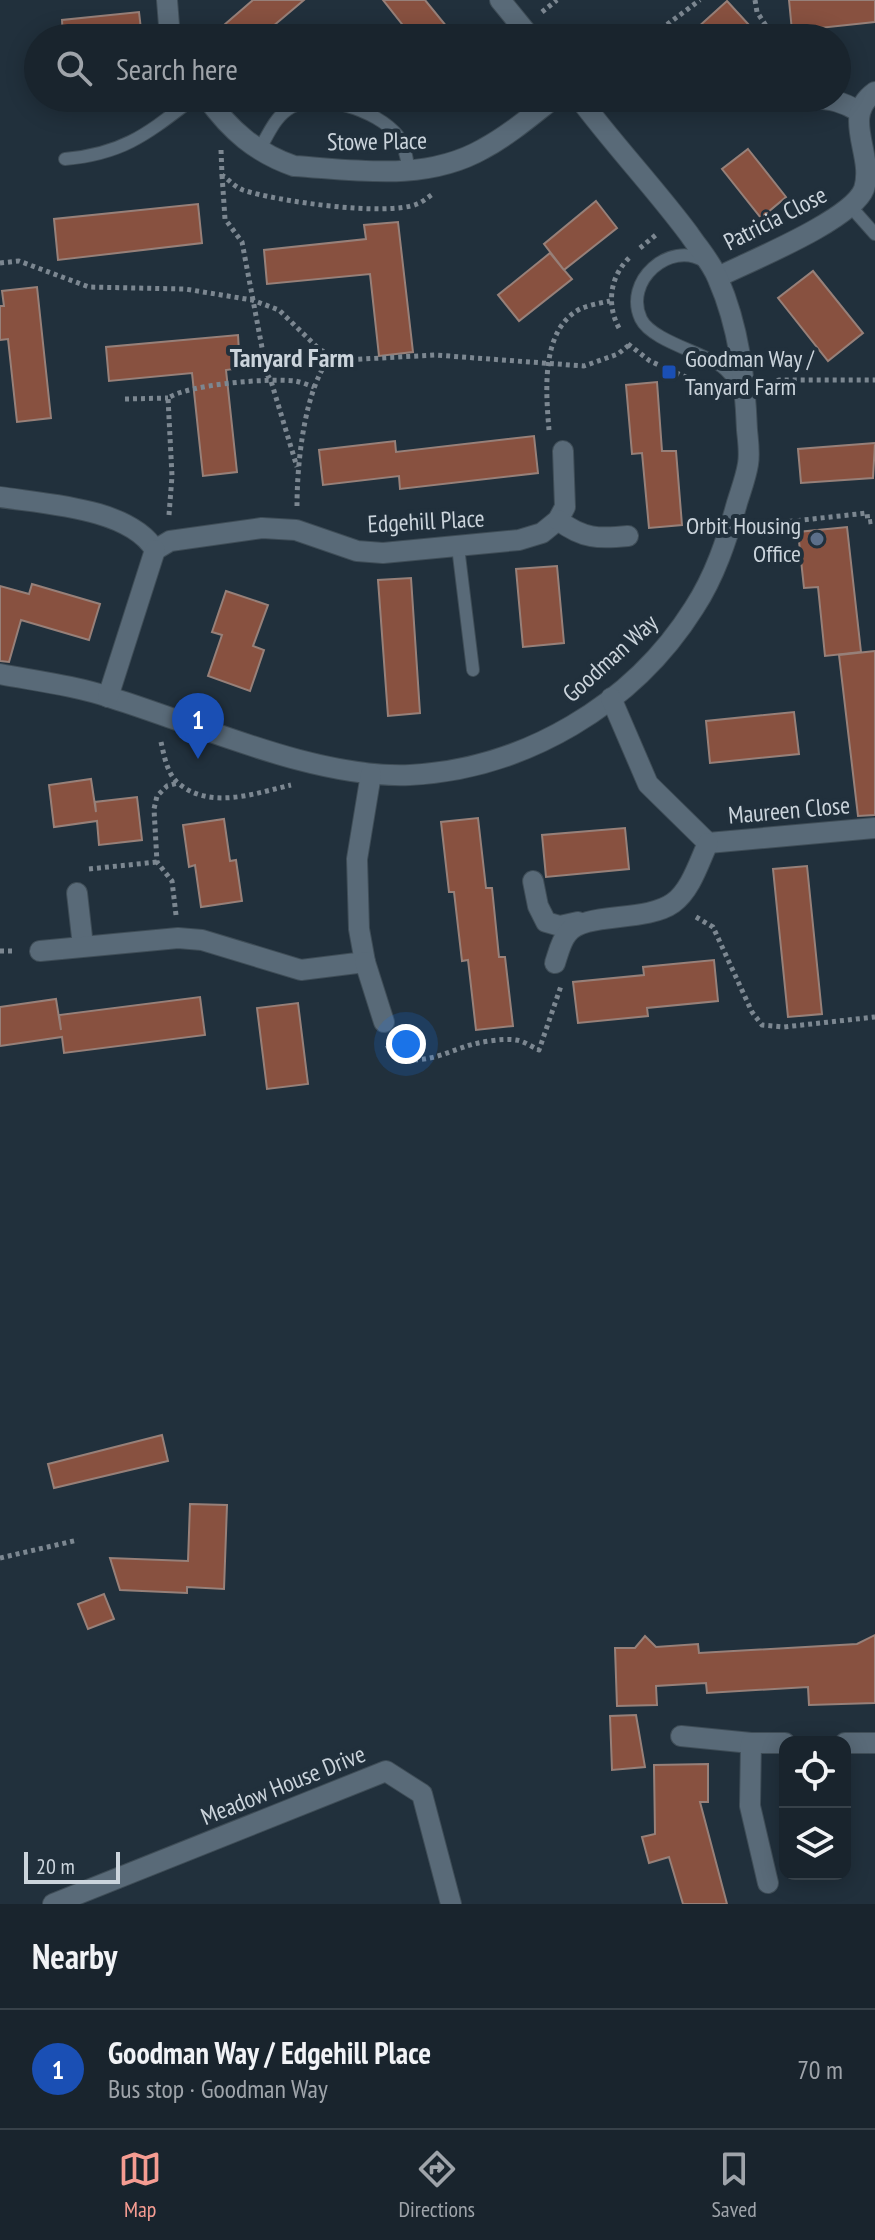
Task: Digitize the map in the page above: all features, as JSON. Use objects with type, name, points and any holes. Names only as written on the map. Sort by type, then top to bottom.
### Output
[{"type":"street","points":[[167,0],[169,24]]},
{"type":"street","points":[[500,0],[520,24]]},
{"type":"street","points":[[851,107],[858,111],[863,100],[875,92]]},
{"type":"street","name":"Patricia Close","points":[[714,271],[833,220],[851,207],[864,189],[867,168],[858,111]]},
{"type":"street","name":"Stowe Place","points":[[219,112],[239,136],[259,150],[294,166],[409,171],[457,161],[483,150],[535,112]]},
{"type":"street","name":"Goodman Way","points":[[0,674],[108,697],[316,765],[371,774],[409,775],[450,771],[517,754],[566,730],[611,698],[658,655],[678,633],[696,605],[714,571],[730,529],[748,463],[746,397],[737,339],[714,271],[655,188],[591,112]]},
{"type":"street","points":[[563,451],[565,507],[558,520],[570,529],[599,539],[628,536]]},
{"type":"street","points":[[0,497],[108,518],[141,533],[152,545],[108,697]]},
{"type":"street","name":"Edgehill Place","points":[[152,545],[262,528],[296,530],[357,551],[383,553],[519,540],[542,533],[558,520]]},
{"type":"street","name":"Maureen Close","points":[[611,698],[648,784],[708,843],[875,828]]},
{"type":"street","points":[[371,774],[357,859],[359,929],[365,962],[384,1022]]},
{"type":"street","name":"Maureen Close","points":[[674,903],[687,888],[708,843]]},
{"type":"street","points":[[533,881],[538,906],[546,922],[560,926],[648,914],[674,903]]},
{"type":"street","points":[[77,893],[83,946]]},
{"type":"street","points":[[555,963],[566,935],[578,922]]},
{"type":"street","points":[[40,951],[178,938],[202,940],[301,970],[365,962]]},
{"type":"street","points":[[681,1736],[779,1743]]},
{"type":"street","points":[[751,1743],[750,1806],[768,1883]]},
{"type":"street","points":[[851,1743],[875,1743]]},
{"type":"street","name":"Meadow House Drive","points":[[53,1904],[386,1771],[422,1794],[451,1904]]},
{"type":"lane","points":[[65,159],[117,150],[175,112]]},
{"type":"lane","points":[[259,150],[285,112]]},
{"type":"lane","points":[[358,112],[381,119],[400,137],[409,171]]},
{"type":"lane","points":[[851,207],[875,234]]},
{"type":"lane","points":[[714,271],[700,258],[678,255],[654,266],[642,279],[638,290],[640,317],[656,333],[722,367],[746,397]]},
{"type":"lane","points":[[458,547],[473,670]]},
{"type":"path","points":[[668,24],[700,0]]},
{"type":"path","points":[[755,0],[757,12],[765,24]]},
{"type":"path","points":[[222,175],[225,219],[242,242],[267,374],[297,467]]},
{"type":"path","points":[[0,263],[19,261],[89,287],[185,289],[252,300],[279,310],[320,350],[331,356],[360,361],[435,355],[584,366],[618,354],[629,345]]},
{"type":"path","points":[[563,451],[550,445],[546,390],[553,344],[564,323],[578,310],[610,301]]},
{"type":"path","points":[[296,530],[297,467],[314,387],[323,365],[331,356]]},
{"type":"path","points":[[746,397],[779,380],[875,380]]},
{"type":"path","points":[[125,399],[168,398],[178,391],[236,383],[296,381],[314,387]]},
{"type":"path","points":[[152,545],[168,520],[172,476],[168,398]]},
{"type":"path","points":[[730,529],[783,520],[867,513],[868,522],[875,521]]},
{"type":"path","points":[[155,712],[168,767],[178,783]]},
{"type":"path","points":[[178,938],[172,881],[157,862],[154,809],[157,796],[167,786],[178,783],[216,797],[237,798],[307,783],[316,765]]},
{"type":"path","points":[[77,893],[85,870],[157,862]]},
{"type":"path","points":[[674,903],[713,927],[752,1012],[762,1025],[784,1027],[875,1017]]},
{"type":"path","points":[[384,1022],[383,1039],[391,1051],[412,1059],[426,1060],[470,1045],[516,1040],[539,1050],[567,967],[555,963]]},
{"type":"path","points":[[0,1558],[78,1540]]},
{"type":"building","points":[[253,0],[304,0],[276,24],[225,24]]},
{"type":"building","points":[[383,0],[425,0],[445,24],[402,24]]},
{"type":"building","points":[[789,0],[875,0],[875,22],[791,24]]},
{"type":"building","points":[[727,1],[748,24],[702,24]]},
{"type":"building","points":[[139,12],[140,24],[62,24],[62,20]]},
{"type":"building","points":[[748,149],[786,197],[761,218],[722,169]]},
{"type":"building","points":[[596,201],[617,228],[564,270],[544,244]]},
{"type":"building","points":[[198,204],[202,243],[58,260],[54,219]]},
{"type":"building","points":[[398,222],[413,352],[379,356],[370,274],[267,284],[264,250],[366,239],[364,225]]},
{"type":"building","points":[[550,253],[572,279],[519,321],[498,295]]},
{"type":"building","points":[[813,271],[863,333],[828,361],[778,298]]},
{"type":"building","points":[[37,287],[51,418],[17,422],[8,339],[0,340],[0,306],[4,306],[2,291]]},
{"type":"building","points":[[238,335],[240,368],[226,370],[237,472],[203,476],[192,373],[109,381],[106,347]]},
{"type":"building","points":[[657,382],[662,451],[676,451],[682,525],[649,528],[642,453],[632,454],[626,385]]},
{"type":"building","points":[[534,436],[538,473],[400,489],[399,476],[323,485],[319,450],[395,441],[396,452]]},
{"type":"building","points":[[875,443],[873,478],[801,483],[798,449]]},
{"type":"building","points":[[847,527],[861,652],[825,656],[818,587],[804,588],[798,532]]},
{"type":"building","points":[[557,566],[564,643],[523,647],[516,569]]},
{"type":"building","points":[[411,578],[420,713],[388,716],[378,580]]},
{"type":"building","points":[[32,584],[100,604],[89,640],[21,620],[9,662],[0,661],[0,586],[29,594]]},
{"type":"building","points":[[226,591],[268,605],[253,646],[264,650],[250,691],[208,676],[222,635],[212,632]]},
{"type":"building","points":[[875,651],[875,815],[858,816],[839,655]]},
{"type":"building","points":[[794,712],[799,754],[710,763],[706,721]]},
{"type":"building","points":[[91,779],[96,812],[95,802],[137,797],[142,840],[99,845],[97,821],[54,827],[49,785]]},
{"type":"building","points":[[478,818],[486,888],[492,888],[499,957],[505,957],[513,1026],[476,1030],[468,960],[462,961],[454,892],[449,892],[441,822]]},
{"type":"building","points":[[224,819],[230,861],[236,860],[242,901],[201,907],[195,865],[189,867],[183,825]]},
{"type":"building","points":[[625,828],[629,869],[546,877],[542,835]]},
{"type":"building","points":[[807,866],[822,1014],[788,1017],[773,869]]},
{"type":"building","points":[[714,960],[718,1001],[647,1008],[648,1016],[578,1023],[573,982],[644,975],[643,967]]},
{"type":"building","points":[[200,997],[205,1035],[64,1053],[62,1037],[0,1046],[0,1007],[56,999],[61,1030],[59,1015]]},
{"type":"building","points":[[298,1003],[308,1084],[267,1089],[257,1008]]},
{"type":"building","points":[[162,1435],[168,1461],[54,1488],[48,1464]]},
{"type":"building","points":[[190,1504],[227,1505],[224,1589],[187,1587],[187,1593],[120,1590],[110,1558],[188,1561]]},
{"type":"building","points":[[104,1594],[114,1619],[88,1629],[78,1604]]},
{"type":"building","points":[[875,1635],[875,1703],[809,1705],[808,1687],[707,1693],[706,1683],[656,1686],[657,1705],[617,1706],[615,1648],[635,1648],[645,1636],[656,1647],[698,1644],[699,1653],[857,1644]]},
{"type":"building","points":[[636,1715],[645,1767],[612,1770],[610,1716]]},
{"type":"building","points":[[708,1764],[708,1802],[700,1802],[727,1904],[683,1904],[669,1857],[649,1863],[642,1837],[655,1834],[654,1765]]},
{"type":"place","name":"Goodman Way / Tanyard Farm","points":[[669,372]]},
{"type":"place","name":"Orbit Housing Office","points":[[817,539]]},
{"type":"place","name":"Goodman Way / Edgehill Place","points":[[198,759]]},
{"type":"district","name":"Tanyard Farm","points":[[292,357]]}]
